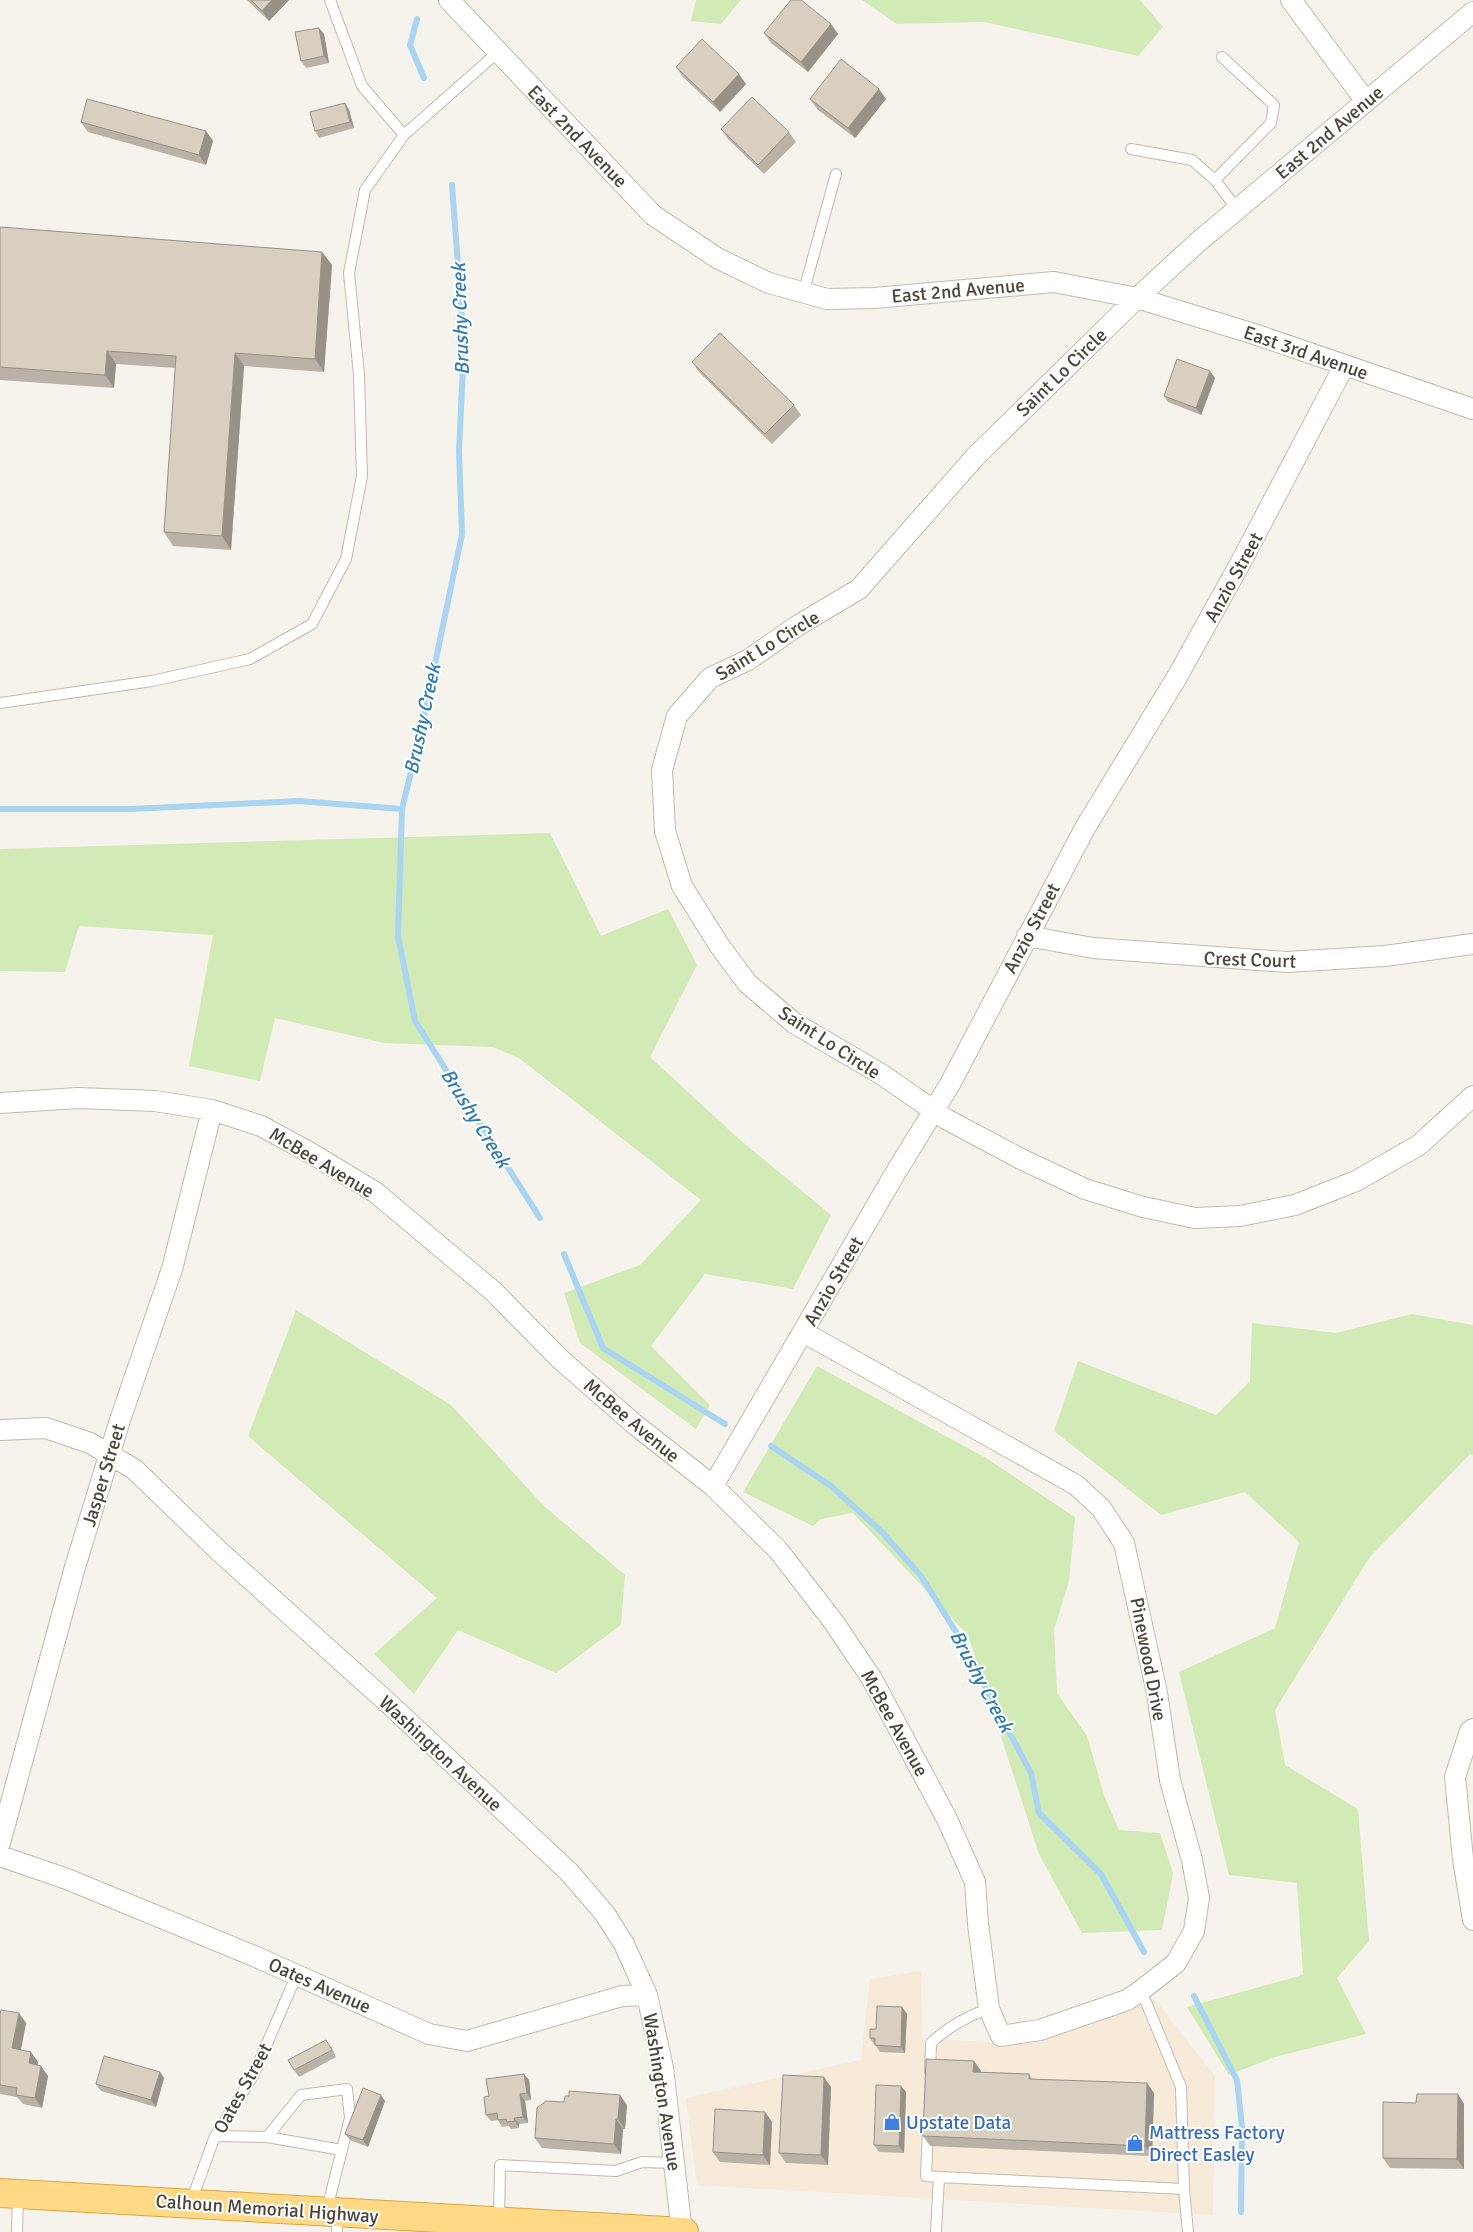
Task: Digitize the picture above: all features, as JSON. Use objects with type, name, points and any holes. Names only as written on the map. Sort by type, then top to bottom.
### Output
[{"type":"highway","name":"Calhoun Memorial Highway","points":[[9,2193],[190,2203],[333,2219],[683,2232]]},
{"type":"street","name":"East 2nd Avenue","points":[[449,0],[654,215],[717,258],[769,283],[803,294],[827,299],[874,298],[1054,282],[1137,298],[1237,209],[1365,100],[1473,12]]},
{"type":"street","points":[[1291,0],[1365,100]]},
{"type":"street","name":"East 3rd Avenue","points":[[1137,298],[1254,334],[1473,409]]},
{"type":"street","name":"Saint Lo Circle","points":[[1137,298],[975,457],[859,589],[797,626],[748,660],[710,678],[677,716],[662,770],[665,831],[682,886],[719,945],[747,983],[794,1023],[881,1074],[934,1111],[1021,1159],[1086,1188],[1143,1207],[1195,1218],[1240,1216],[1295,1205],[1356,1182],[1419,1145],[1473,1096]]},
{"type":"street","name":"Anzio Street","points":[[713,1486],[950,1084],[1085,828],[1177,677],[1242,560],[1344,366]]},
{"type":"street","name":"Crest Court","points":[[1027,936],[1093,948],[1288,962],[1385,956],[1473,944]]},
{"type":"street","name":"McBee Avenue","points":[[0,1103],[78,1098],[155,1101],[212,1110],[261,1126],[310,1152],[375,1192],[493,1291],[560,1359],[633,1423],[713,1486],[778,1550],[833,1621],[872,1679],[947,1819],[975,1882],[978,1924],[989,2009],[1001,2036]]},
{"type":"street","name":"Jasper Street","points":[[0,1842],[75,1567],[172,1269],[212,1110]]},
{"type":"street","name":"Pinewood Drive","points":[[803,1332],[1076,1486],[1101,1508],[1124,1543],[1157,1693],[1170,1780],[1192,1860],[1199,1898],[1194,1931],[1176,1963],[1127,2000],[1040,2030],[1001,2036]]},
{"type":"street","name":"Washington Avenue","points":[[0,1430],[46,1428],[90,1444],[134,1469],[220,1552],[386,1701],[569,1872],[605,1914],[624,1944],[648,1995],[663,2068],[683,2232]]},
{"type":"street","points":[[1473,1729],[1470,1731],[1455,1777],[1463,1859],[1473,1920]]},
{"type":"street","name":"Oates Avenue","points":[[0,1856],[67,1879],[297,1974],[429,2034],[467,2041],[622,1996],[648,1995]]},
{"type":"lane","points":[[330,0],[362,86],[404,135]]},
{"type":"lane","points":[[0,703],[152,681],[250,659],[312,624],[346,559],[362,476],[359,375],[349,273],[365,190],[404,135],[498,52]]},
{"type":"lane","points":[[1216,180],[1271,124],[1274,105],[1222,57]]},
{"type":"lane","points":[[1130,149],[1192,160],[1216,180],[1237,209]]},
{"type":"lane","points":[[803,294],[836,174]]},
{"type":"lane","name":"Oates Street","points":[[190,2203],[215,2136],[253,2076],[297,1974]]},
{"type":"lane","points":[[1139,1992],[1146,2002],[1181,2087],[1184,2189],[1188,2232]]},
{"type":"lane","points":[[930,2081],[931,2043],[946,2029],[989,2009]]},
{"type":"lane","points":[[267,2138],[301,2095],[347,2089],[350,2118],[342,2150],[333,2219]]},
{"type":"lane","points":[[928,2119],[926,2176],[1184,2189]]},
{"type":"lane","points":[[215,2136],[267,2138],[342,2150]]},
{"type":"lane","points":[[504,2226],[500,2165],[616,2171],[642,2162],[674,2163]]},
{"type":"lane","points":[[936,2232],[939,2177]]},
{"type":"lane","points":[[9,2193],[17,2232]]},
{"type":"shaded area","points":[[921,1971],[922,2038],[1019,2044],[1154,1998],[1215,2076],[1213,2215],[697,2185],[686,2098],[861,2060],[870,1979]]},
{"type":"green space","points":[[696,0],[741,0],[721,24],[691,21]]},
{"type":"green space","points":[[862,0],[1140,0],[1163,27],[1138,56],[984,22],[897,24]]},
{"type":"green space","points":[[550,833],[601,936],[668,909],[697,965],[650,1057],[739,1139],[831,1215],[793,1289],[705,1274],[651,1346],[710,1405],[696,1429],[580,1343],[564,1293],[640,1265],[701,1200],[519,1058],[493,1047],[384,1043],[275,1018],[260,1081],[189,1066],[213,935],[79,926],[65,972],[0,971],[0,849]]},
{"type":"green space","points":[[296,1310],[451,1405],[544,1506],[625,1575],[621,1625],[556,1673],[458,1630],[414,1694],[374,1654],[437,1598],[248,1436]]},
{"type":"green space","points":[[1412,1314],[1473,1325],[1473,1455],[1470,1454],[1369,1558],[1275,1710],[1285,1765],[1358,1809],[1369,1941],[1337,1978],[1366,2034],[1275,2057],[1229,2075],[1187,2007],[1303,1975],[1297,1883],[1229,1875],[1179,1672],[1275,1628],[1299,1542],[1245,1492],[1161,1515],[1054,1431],[1078,1361],[1216,1415],[1250,1381],[1252,1323],[1336,1333]]},
{"type":"green space","points":[[817,1366],[986,1458],[1075,1517],[1069,1581],[1054,1630],[1057,1693],[1087,1736],[1104,1795],[1119,1830],[1160,1833],[1173,1873],[1162,1930],[1082,1933],[1039,1854],[968,1635],[853,1513],[821,1519],[813,1526],[743,1492]]},
{"type":"building","points":[[251,0],[272,0],[262,11]]},
{"type":"building","points":[[791,0],[801,0],[831,24],[801,62],[764,33]]},
{"type":"building","points":[[319,28],[324,56],[301,61],[295,32]]},
{"type":"building","points":[[702,39],[739,74],[713,102],[676,67]]},
{"type":"building","points":[[841,59],[879,89],[848,128],[810,99]]},
{"type":"building","points":[[752,97],[789,132],[758,165],[721,129]]},
{"type":"building","points":[[87,99],[206,131],[199,155],[81,122]]},
{"type":"building","points":[[345,103],[350,122],[315,131],[310,112]]},
{"type":"building","points":[[0,227],[322,252],[315,359],[235,353],[222,536],[164,532],[176,356],[107,351],[105,375],[0,367]]},
{"type":"building","points":[[720,333],[794,405],[765,434],[692,362]]},
{"type":"building","points":[[1177,359],[1210,371],[1196,408],[1164,396]]},
{"type":"building","points":[[877,2006],[902,2007],[901,2047],[875,2045],[875,2038],[870,2038],[870,2029],[876,2029]]},
{"type":"building","points":[[1,2010],[19,2013],[12,2048],[31,2052],[29,2063],[41,2066],[35,2098],[16,2095],[17,2088],[0,2085]]},
{"type":"building","points":[[326,2040],[332,2050],[294,2070],[288,2060]]},
{"type":"building","points":[[104,2056],[160,2072],[151,2100],[96,2084]]},
{"type":"building","points":[[926,2059],[974,2061],[973,2072],[1029,2074],[1029,2079],[1147,2083],[1145,2146],[923,2136]]},
{"type":"building","points":[[524,2074],[527,2093],[520,2094],[523,2117],[514,2118],[515,2121],[507,2122],[506,2119],[498,2120],[497,2113],[486,2115],[484,2097],[489,2096],[486,2079]]},
{"type":"building","points":[[783,2075],[824,2077],[821,2155],[779,2153]]},
{"type":"building","name":"Upstate Data","points":[[876,2085],[901,2086],[899,2146],[874,2145]]},
{"type":"building","points":[[363,2088],[381,2095],[363,2140],[345,2134]]},
{"type":"building","points":[[569,2091],[620,2095],[614,2144],[535,2138],[537,2108],[546,2101],[564,2102],[565,2096],[569,2096]]},
{"type":"building","points":[[1417,2094],[1458,2094],[1457,2159],[1383,2158],[1383,2102],[1416,2103]]},
{"type":"building","points":[[715,2109],[765,2112],[763,2155],[713,2152]]},
{"type":"waterway","name":"Brushy Creek","points":[[417,19],[410,45],[424,78]]},
{"type":"waterway","name":"Brushy Creek","points":[[452,185],[464,346],[459,451],[462,534],[421,731],[402,809],[398,936],[415,1021],[540,1218]]},
{"type":"waterway","points":[[0,809],[131,809],[299,801],[402,809]]},
{"type":"waterway","name":"Brushy Creek","points":[[564,1254],[603,1348],[725,1424]]},
{"type":"waterway","name":"Brushy Creek","points":[[771,1446],[831,1486],[881,1531],[921,1576],[956,1632],[1031,1773],[1039,1813],[1101,1874],[1144,1952]]},
{"type":"waterway","name":"Brushy Creek","points":[[1194,1996],[1237,2080],[1242,2127],[1241,2212]]},
{"type":"place","name":"Upstate Data","points":[[892,2122]]},
{"type":"place","name":"Mattress Factory Direct Easley","points":[[1135,2143]]}]
